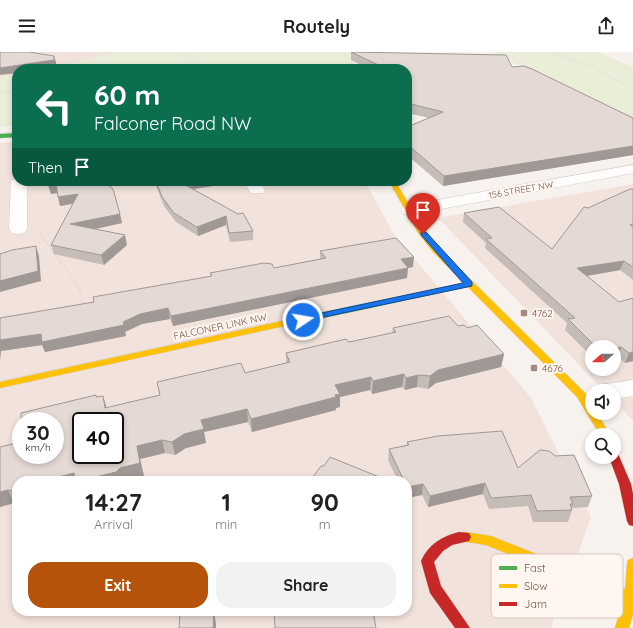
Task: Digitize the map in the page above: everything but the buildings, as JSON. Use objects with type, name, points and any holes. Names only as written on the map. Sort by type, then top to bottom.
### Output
[{"type":"street","points":[[0,136],[12,135]]},
{"type":"street","name":"156 STREET NW","points":[[409,210],[633,169]]},
{"type":"street","points":[[18,229],[19,186]]},
{"type":"street","points":[[395,186],[423,234],[469,284],[585,393]]},
{"type":"street","name":"FALCONER LINK NW","points":[[0,385],[469,284]]},
{"type":"street","points":[[621,390],[633,388]]},
{"type":"street","points":[[617,464],[625,484],[633,521]]},
{"type":"street","points":[[463,628],[433,587],[428,574],[427,561],[435,549],[447,538],[466,536],[487,540],[522,554]]},
{"type":"street","points":[[622,628],[631,598],[633,564]]},
{"type":"street","points":[[623,595],[631,598]]},
{"type":"path","points":[[177,52],[200,64]]},
{"type":"path","points":[[551,52],[595,68],[615,81],[633,90]]},
{"type":"path","points":[[0,92],[12,92]]},
{"type":"path","points":[[18,229],[41,235],[79,286],[84,313]]},
{"type":"shaded area","points":[[18,52],[119,52],[69,64],[12,64],[12,76],[0,77],[0,60]]},
{"type":"shaded area","points":[[12,142],[12,186],[368,186],[393,233],[531,398],[591,517],[578,554],[491,554],[491,618],[555,618],[551,628],[0,628],[0,143]]},
{"type":"shaded area","points":[[633,184],[633,421],[621,408],[621,384],[597,384],[590,376],[621,376],[621,340],[585,340],[585,371],[438,218]]},
{"type":"green space","points":[[119,52],[362,53],[352,64],[69,64]]},
{"type":"green space","points":[[492,52],[598,52],[633,67],[633,122]]},
{"type":"green space","points":[[12,76],[12,126],[0,127],[0,77]]},
{"type":"traffic: fast","points":[[0,136],[12,135]]},
{"type":"traffic: fast","points":[[319,316],[469,284]]},
{"type":"traffic: slow","points":[[395,186],[423,234],[436,250],[581,395],[601,428]]},
{"type":"traffic: slow","points":[[0,385],[319,316]]},
{"type":"traffic: slow","points":[[465,537],[487,540],[522,554]]},
{"type":"traffic: slow","points":[[622,628],[631,598],[633,564]]},
{"type":"traffic: slow","points":[[623,595],[631,598]]},
{"type":"traffic: jam","points":[[617,464],[625,484],[633,521]]},
{"type":"traffic: jam","points":[[463,628],[435,589],[427,561],[443,544],[459,537],[465,537]]},
{"type":"place","name":"4762","points":[[524,313]]},
{"type":"place","name":"4676","points":[[534,368]]},
{"type":"route","points":[[303,320],[469,284],[436,250],[423,234]]}]
